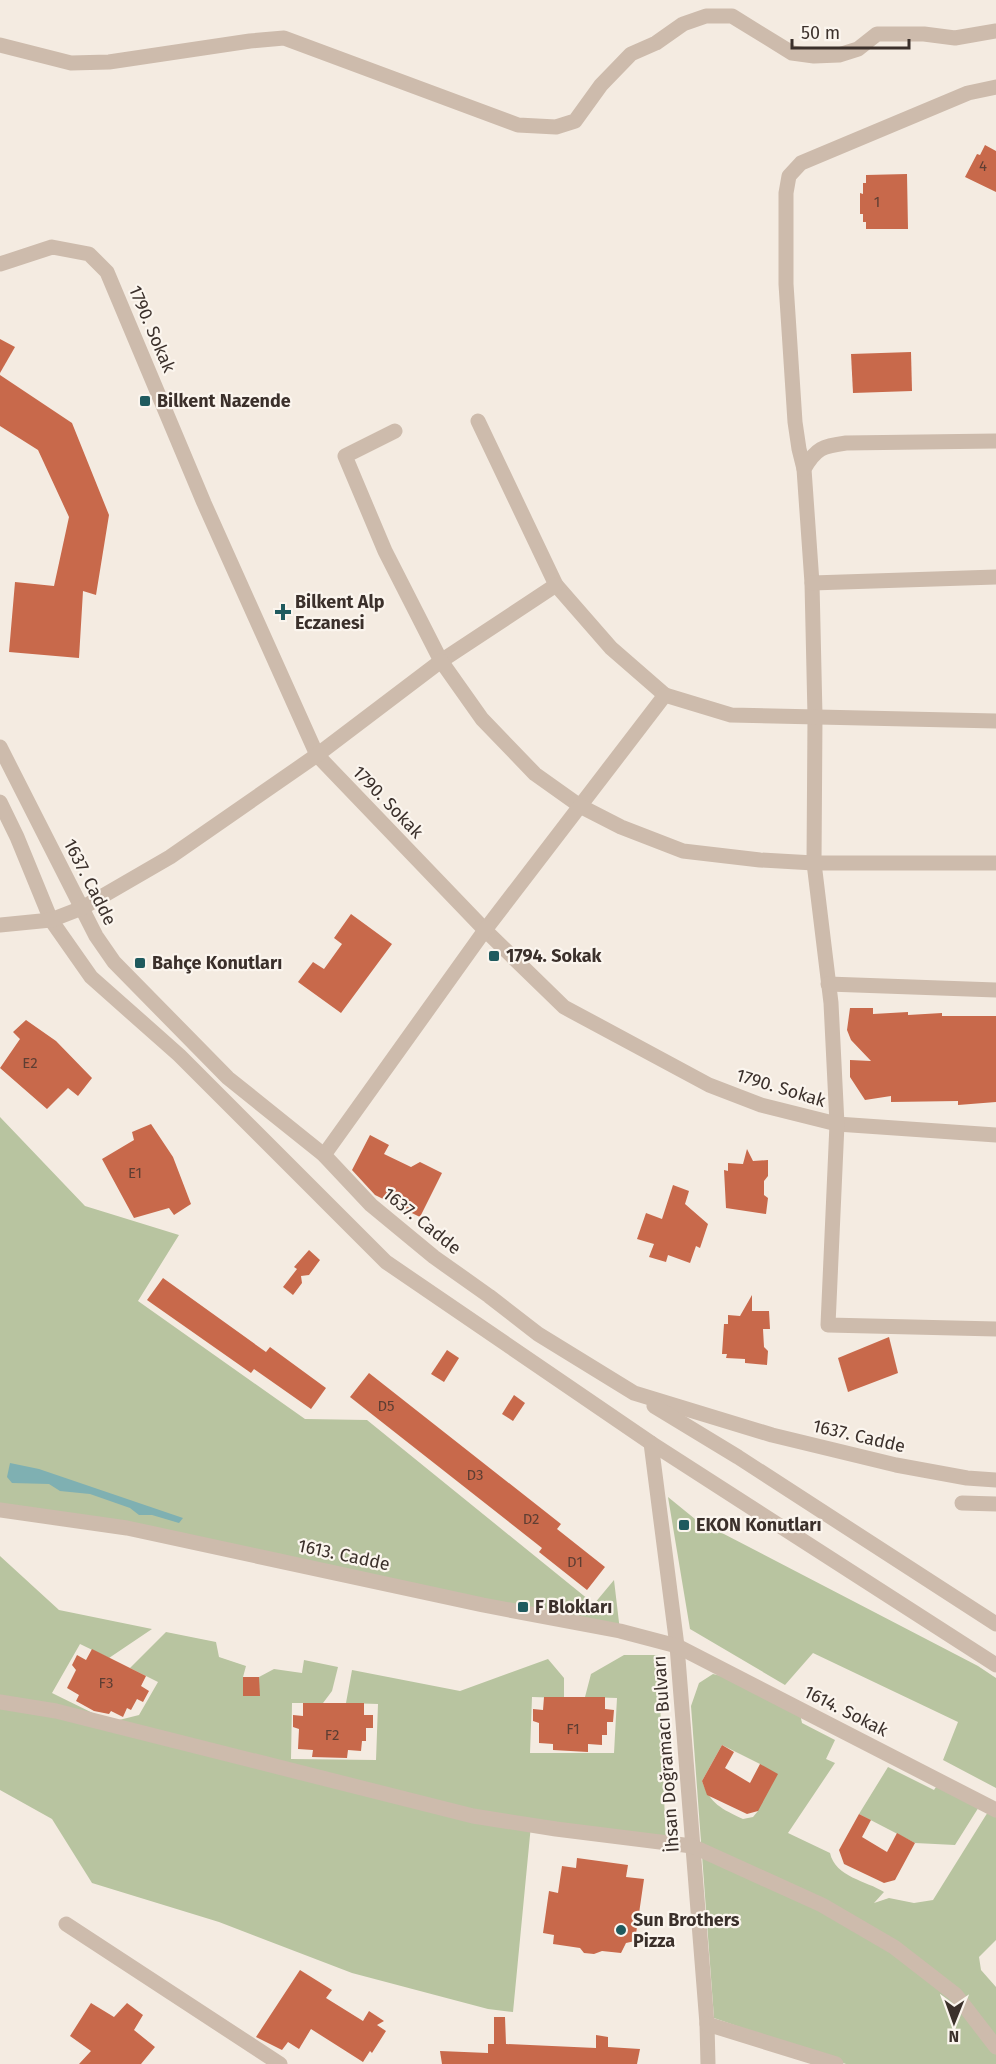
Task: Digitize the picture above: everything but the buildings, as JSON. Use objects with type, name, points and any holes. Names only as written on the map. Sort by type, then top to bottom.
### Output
[{"type":"street","points":[[0,45],[71,63],[100,62],[284,38],[518,125],[556,127],[575,121],[631,54],[656,43],[683,24],[706,16],[732,16],[792,53],[814,56],[839,55],[858,49],[877,34],[924,34],[955,38],[996,31]]},
{"type":"street","points":[[996,87],[968,93],[801,163],[789,176],[786,194],[786,284],[795,422],[804,469],[812,583],[815,716],[814,863],[831,1003],[837,1124],[828,1325],[996,1329]]},
{"type":"street","name":"1790. Sokak","points":[[0,264],[52,247],[88,254],[107,272],[204,503],[317,755],[484,930],[564,1007],[709,1085],[761,1105],[837,1124],[996,1135]]},
{"type":"street","points":[[478,421],[556,585],[611,648],[665,695],[731,715],[996,721]]},
{"type":"street","points":[[395,431],[345,456],[385,551],[441,661],[489,726],[535,774],[580,806],[621,827],[683,851],[760,860],[814,863],[996,863]]},
{"type":"street","points":[[804,469],[812,455],[826,446],[846,442],[996,441]]},
{"type":"street","points":[[812,583],[996,577]]},
{"type":"street","points":[[0,925],[51,920],[82,908],[170,857],[317,755],[441,661],[556,585]]},
{"type":"street","points":[[324,1155],[484,930],[665,695]]},
{"type":"street","name":"1637. Cadde","points":[[0,747],[96,936],[114,962],[228,1078],[324,1155],[371,1205],[434,1257],[538,1334],[633,1393],[772,1436],[896,1466],[967,1478],[996,1479]]},
{"type":"street","points":[[0,802],[51,920],[91,977],[179,1055],[386,1262],[651,1443],[996,1665]]},
{"type":"street","points":[[828,984],[996,990]]},
{"type":"street","points":[[633,1393],[738,1457],[996,1624]]},
{"type":"street","name":"İhsan Doğramacı Bulvarı","points":[[651,1443],[677,1646],[707,2024],[708,2064]]},
{"type":"street","points":[[962,1503],[996,1504]]},
{"type":"street","name":"1613. Cadde","points":[[0,1510],[127,1528],[483,1605],[620,1631],[677,1646]]},
{"type":"street","name":"1614. Sokak","points":[[677,1646],[996,1810]]},
{"type":"street","points":[[0,1702],[56,1711],[473,1816],[692,1846],[822,1905],[894,1947],[956,1995],[996,2047]]},
{"type":"street","points":[[66,1924],[280,2064]]},
{"type":"street","points":[[707,2024],[836,2064]]},
{"type":"green space","points":[[0,1117],[85,1206],[179,1235],[138,1301],[305,1419],[367,1420],[594,1604],[614,1580],[620,1631],[0,1509]]},
{"type":"green space","points":[[668,1497],[695,1519],[978,1666],[996,1678],[996,1788],[943,1760],[958,1722],[813,1653],[785,1685],[690,1629]]},
{"type":"green space","points":[[0,1556],[59,1610],[152,1629],[109,1658],[80,1644],[52,1693],[111,1722],[139,1715],[158,1682],[130,1668],[166,1632],[216,1642],[219,1657],[246,1666],[243,1677],[244,1696],[259,1696],[259,1677],[274,1669],[302,1673],[304,1660],[338,1667],[332,1691],[323,1703],[292,1703],[291,1759],[376,1760],[378,1704],[346,1703],[352,1670],[460,1691],[548,1659],[564,1678],[564,1698],[532,1697],[530,1753],[614,1753],[617,1698],[585,1697],[591,1674],[624,1655],[658,1655],[666,1843],[531,1825],[513,2012],[488,2009],[352,1973],[219,1922],[92,1883],[52,1819],[0,1790]]},
{"type":"green space","points":[[713,1674],[730,1678],[800,1714],[802,1723],[835,1740],[826,1759],[835,1763],[788,1833],[830,1853],[838,1868],[884,1892],[874,1903],[889,1898],[914,1903],[933,1900],[991,1807],[996,1810],[996,1940],[979,1957],[981,1970],[996,1987],[996,2064],[846,2064],[714,2018],[691,1706],[699,1683]],"holes":[[[722,1745],[760,1764],[758,1811],[753,1817],[743,1819],[723,1809],[709,1795],[702,1781]]]},
{"type":"green space","points":[[888,1767],[934,1790],[940,1781],[982,1802],[955,1845],[915,1843],[859,1814]]},
{"type":"water","points":[[10,1463],[39,1469],[183,1518],[179,1523],[152,1515],[139,1515],[130,1508],[90,1494],[60,1491],[49,1484],[12,1483],[7,1477]]},
{"type":"place","name":"Bilkent Nazende","points":[[145,401]]},
{"type":"place","name":"Bilkent Alp Eczanesi","points":[[283,612]]},
{"type":"place","name":"1794. Sokak","points":[[494,956]]},
{"type":"place","name":"Bahçe Konutları","points":[[140,963]]},
{"type":"place","name":"EKON Konutları","points":[[684,1525]]},
{"type":"place","name":"F Blokları","points":[[523,1607]]},
{"type":"place","name":"Sun Brothers Pizza","points":[[621,1930]]}]
